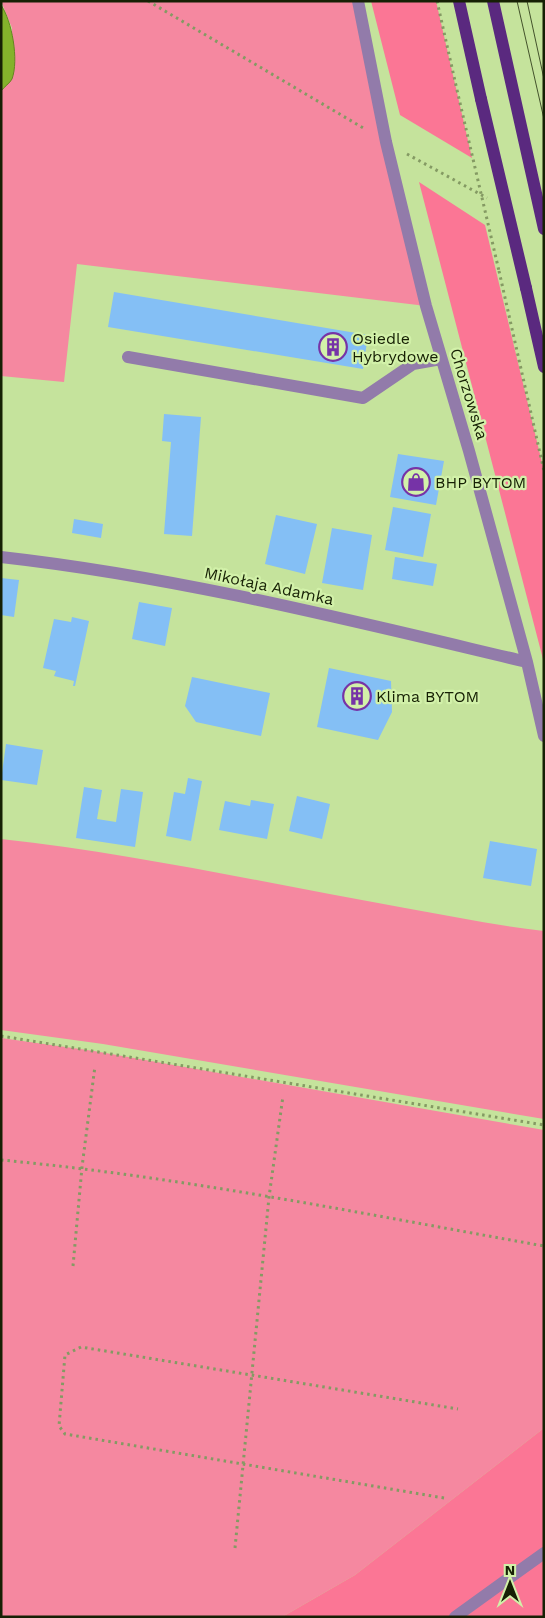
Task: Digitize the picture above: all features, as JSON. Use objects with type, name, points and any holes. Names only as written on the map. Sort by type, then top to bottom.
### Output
[{"type":"main road","points":[[459,1],[544,367]]},
{"type":"main road","points":[[492,1],[544,229]]},
{"type":"street","name":"Chorzowska","points":[[358,1],[386,142],[426,306],[469,451],[527,662],[544,736]]},
{"type":"street","points":[[128,357],[362,398],[413,364],[441,358]]},
{"type":"street","name":"Mikołaja Adamka","points":[[1,557],[201,588],[356,621],[527,662]]},
{"type":"street","points":[[455,1617],[544,1553]]},
{"type":"path","points":[[148,1],[386,142],[469,188]]},
{"type":"path","points":[[437,1],[544,471]]},
{"type":"path","points":[[1,1036],[268,1078],[544,1125]]},
{"type":"path","points":[[73,1266],[82,1167],[95,1066]]},
{"type":"path","points":[[235,1548],[269,1197],[283,1096]]},
{"type":"path","points":[[1,1160],[82,1167],[269,1197],[544,1246]]},
{"type":"path","points":[[444,1498],[65,1434],[59,1426],[65,1355],[81,1347],[458,1409]]},
{"type":"shaded area","points":[[1,1],[358,1],[426,306],[77,264],[64,382],[1,376],[1,91],[12,79],[12,28]]},
{"type":"shaded area","points":[[371,1],[436,1],[472,158],[400,115]]},
{"type":"shaded area","points":[[1,5],[11,30],[15,62],[12,79],[1,91]]},
{"type":"shaded area","points":[[419,182],[485,225],[544,471],[544,663]]},
{"type":"shaded area","points":[[1,839],[153,861],[474,921],[544,931],[544,1119],[103,1044],[1,1030]]},
{"type":"shaded area","points":[[1,1038],[94,1051],[544,1130],[544,1428],[355,1575],[282,1617],[1,1617]]},
{"type":"shaded area","points":[[544,1428],[544,1617],[282,1617],[355,1575]]},
{"type":"building","points":[[114,292],[368,335],[363,369],[108,327]]},
{"type":"building","points":[[164,414],[201,417],[192,536],[164,534],[171,442],[162,441]]},
{"type":"building","points":[[398,454],[444,461],[436,505],[390,497]]},
{"type":"building","points":[[393,507],[431,514],[423,557],[385,550]]},
{"type":"building","points":[[276,515],[317,524],[305,574],[265,564]]},
{"type":"building","points":[[74,519],[103,524],[101,538],[72,533]]},
{"type":"building","points":[[332,528],[372,535],[363,590],[322,583]]},
{"type":"building","points":[[395,557],[437,564],[433,586],[392,579]]},
{"type":"building","points":[[1,578],[19,580],[14,617],[1,615]]},
{"type":"building","points":[[139,602],[172,608],[165,646],[132,639]]},
{"type":"building","points":[[72,617],[89,621],[75,686],[73,686],[74,681],[54,676],[56,671],[43,668],[54,619],[71,622]]},
{"type":"building","name":"Klima BYTOM","points":[[329,668],[391,681],[392,712],[378,740],[317,727]]},
{"type":"building","points":[[192,677],[270,693],[261,736],[196,722],[185,706]]},
{"type":"building","points":[[6,744],[43,750],[37,785],[1,780]]},
{"type":"building","points":[[188,778],[202,781],[191,841],[166,836],[174,792],[185,794]]},
{"type":"building","points":[[84,787],[102,790],[97,819],[116,822],[121,789],[143,792],[135,847],[76,838]]},
{"type":"building","points":[[297,796],[330,804],[322,839],[289,831]]},
{"type":"building","points":[[251,800],[274,804],[267,839],[219,830],[225,801],[250,806]]},
{"type":"building","points":[[490,841],[537,849],[531,886],[483,878]]},
{"type":"tram line","points":[[517,1],[544,119]]},
{"type":"tram line","points":[[527,1],[544,79]]},
{"type":"place","name":"Osiedle Hybrydowe","points":[[333,347]]},
{"type":"place","name":"BHP BYTOM","points":[[416,482]]},
{"type":"place","name":"Klima BYTOM","points":[[357,696]]}]
